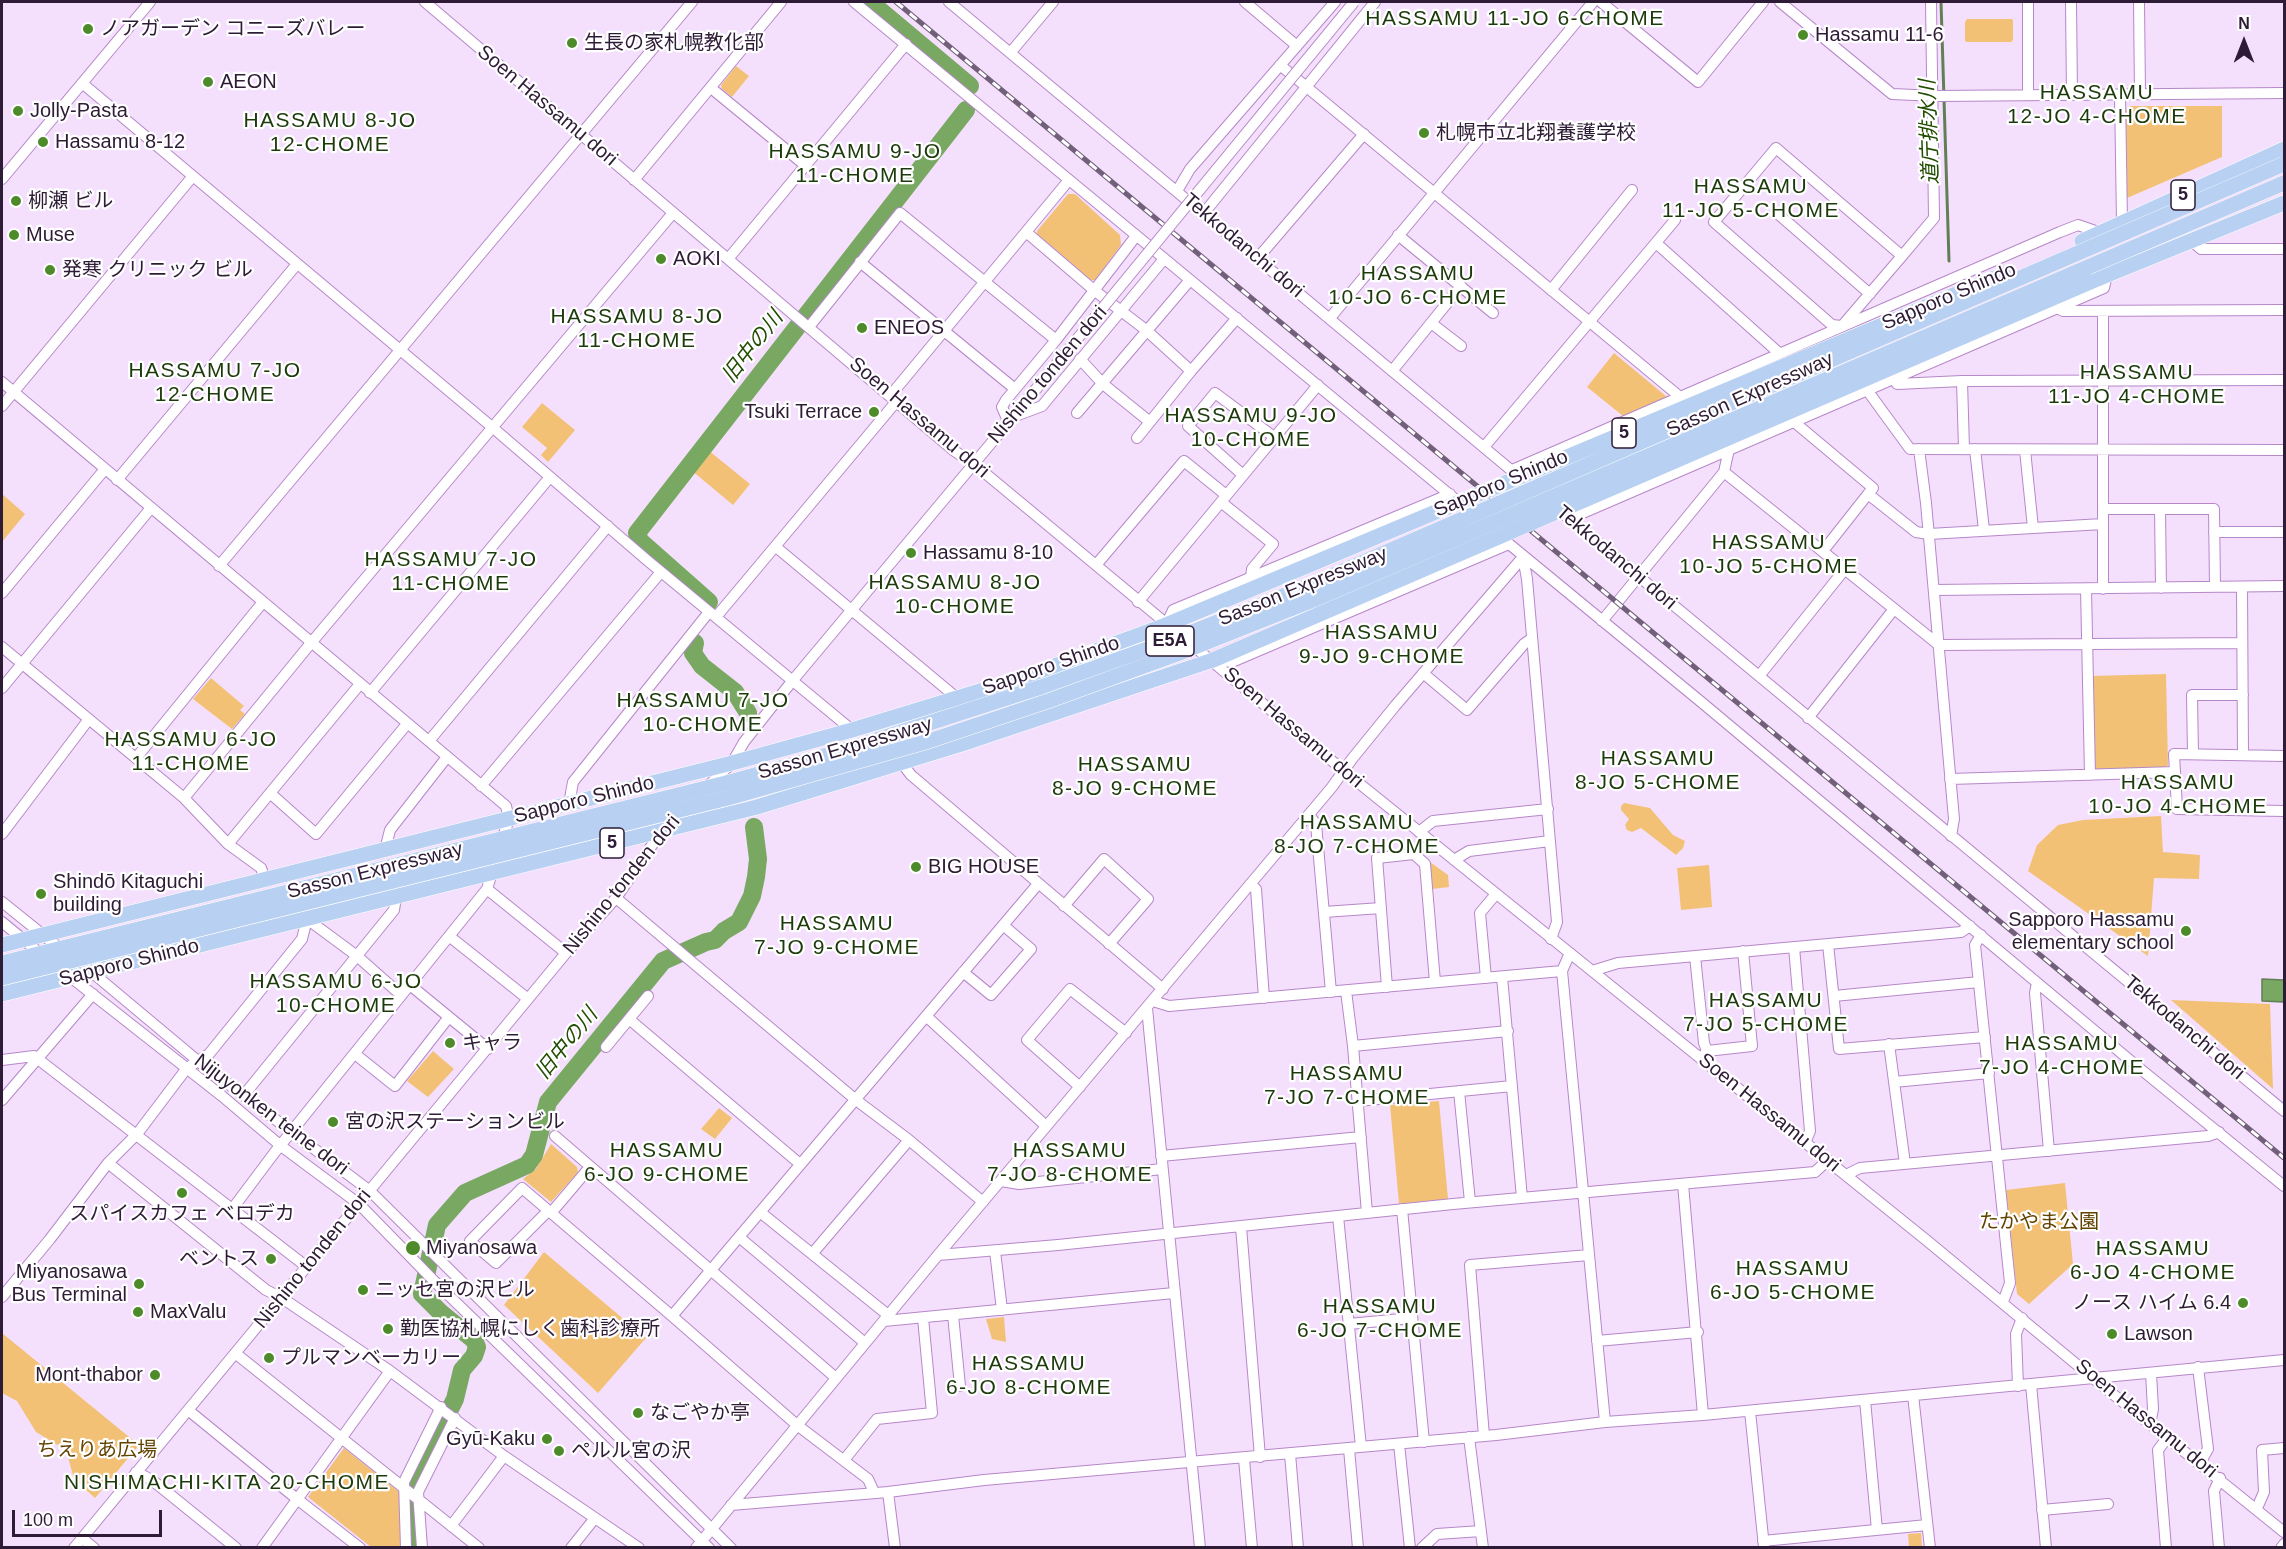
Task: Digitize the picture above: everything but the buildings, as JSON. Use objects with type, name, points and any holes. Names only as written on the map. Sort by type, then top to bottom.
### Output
[{"type":"highway","name":"Sapporo Shindo","points":[[2,945],[732,764],[1013,681],[1166,625],[2082,241],[2284,150]]},
{"type":"highway","name":"Sasson Expressway","points":[[2,963],[726,783],[875,741],[1041,687],[1172,640],[1308,586],[2284,164]]},
{"type":"highway","name":"Sasson Expressway","points":[[2,978],[729,798],[918,744],[1048,701],[1177,654],[1313,600],[2284,183]]},
{"type":"highway","name":"Sapporo Shindo","points":[[2,994],[757,807],[1213,660],[2090,282],[2284,203]]},
{"type":"street","points":[[2,179],[150,2]]},
{"type":"street","name":"Soen Hassamu dori","points":[[425,2],[953,450],[974,464],[1138,602],[1213,660],[1344,771],[1551,939],[1704,1055],[1805,1143],[2284,1532]]},
{"type":"street","points":[[634,180],[781,2]]},
{"type":"street","points":[[854,2],[2284,1186]]},
{"type":"street","name":"Tekkodanchi dori","points":[[950,2],[1638,577],[2284,1111]]},
{"type":"street","points":[[1011,52],[1053,2]]},
{"type":"street","points":[[1245,2],[1296,46]]},
{"type":"street","points":[[1177,191],[1190,169],[1335,2]]},
{"type":"street","name":"Nishino tonden dori","points":[[74,1548],[566,953],[616,898],[661,831],[732,764],[744,742],[852,611],[877,577],[1013,417],[1354,2]]},
{"type":"street","points":[[1204,213],[1375,2]]},
{"type":"street","points":[[1330,318],[1593,2]]},
{"type":"street","points":[[1601,2],[1698,82],[1763,2]]},
{"type":"street","points":[[1780,2],[1892,94],[1934,96],[2284,93]]},
{"type":"street","points":[[1902,256],[1776,148],[1714,222],[1832,326],[1842,326],[1902,256],[1934,218],[1931,2]]},
{"type":"street","points":[[2028,2],[2028,95]]},
{"type":"street","points":[[2071,2],[2072,95]]},
{"type":"street","points":[[2139,2],[2140,94]]},
{"type":"street","points":[[219,566],[689,3]]},
{"type":"street","points":[[729,259],[906,44]]},
{"type":"street","points":[[1280,65],[1679,396]]},
{"type":"street","points":[[82,83],[661,572],[852,730]]},
{"type":"street","points":[[711,88],[806,165]]},
{"type":"street","points":[[2120,94],[2122,223]]},
{"type":"street","points":[[1257,259],[1364,134]]},
{"type":"street","points":[[2,406],[193,176]]},
{"type":"street","points":[[569,804],[573,782],[713,615],[776,547],[944,331],[1069,180]]},
{"type":"street","points":[[1551,290],[1632,190]]},
{"type":"street","points":[[184,798],[311,643],[673,213]]},
{"type":"street","points":[[807,325],[900,213],[1056,340]]},
{"type":"street","points":[[1777,213],[1866,298],[1874,313]]},
{"type":"street","points":[[1484,447],[1675,220]]},
{"type":"street","points":[[1512,470],[2078,225],[2101,232]]},
{"type":"street","points":[[1026,232],[1095,291],[1146,330],[1191,371]]},
{"type":"street","points":[[1398,235],[1493,313]]},
{"type":"street","points":[[1136,236],[1095,291],[1002,406],[1013,417],[1042,406],[1164,259]]},
{"type":"street","points":[[2192,241],[2201,249],[2284,249]]},
{"type":"street","points":[[1656,243],[1779,353]]},
{"type":"street","points":[[861,262],[1015,389]]},
{"type":"street","points":[[117,480],[297,264]]},
{"type":"street","points":[[1569,519],[2104,288],[2107,275]]},
{"type":"street","points":[[1077,412],[1190,280]]},
{"type":"street","points":[[1392,371],[1461,286]]},
{"type":"street","points":[[2057,308],[2063,311],[2284,310]]},
{"type":"street","points":[[2103,311],[2103,589]]},
{"type":"street","points":[[1137,438],[1237,318]]},
{"type":"street","points":[[1431,323],[1461,346]]},
{"type":"street","points":[[1080,360],[1103,384],[1150,422]]},
{"type":"street","points":[[1894,379],[1897,384],[1962,381],[2284,380]]},
{"type":"street","points":[[1962,381],[1969,449],[1984,530]]},
{"type":"street","points":[[2,382],[506,806],[509,819],[487,889],[233,1208]]},
{"type":"street","points":[[1138,602],[1318,384]]},
{"type":"street","points":[[1866,390],[1910,449],[2284,450]]},
{"type":"street","points":[[1243,475],[1188,426],[1215,393],[1274,437]]},
{"type":"street","points":[[1793,421],[1872,488],[1823,551]]},
{"type":"street","points":[[1602,621],[1643,568],[1724,472],[1729,449]]},
{"type":"street","points":[[1919,449],[1929,534],[1954,819],[1951,836]]},
{"type":"street","points":[[2025,450],[2033,528]]},
{"type":"street","points":[[1096,565],[1184,461],[1273,544],[1252,569],[1251,578]]},
{"type":"street","points":[[2,593],[105,469]]},
{"type":"street","points":[[1724,472],[1939,645],[2242,643]]},
{"type":"street","points":[[370,693],[550,477]]},
{"type":"street","points":[[1166,625],[1173,610],[1450,494]]},
{"type":"street","points":[[1868,494],[1916,532],[1929,534],[2103,524]]},
{"type":"street","points":[[2,688],[151,508]]},
{"type":"street","points":[[2103,509],[2214,509],[2215,588]]},
{"type":"street","points":[[2160,509],[2161,588]]},
{"type":"street","points":[[429,741],[608,526]]},
{"type":"street","points":[[2214,532],[2284,532]]},
{"type":"street","points":[[1213,660],[1232,662],[1509,544]]},
{"type":"street","points":[[776,547],[957,698]]},
{"type":"street","points":[[1523,557],[1527,579],[1557,922],[1551,939]]},
{"type":"street","points":[[702,1545],[712,1528],[938,1255],[1150,1005],[1423,673],[1523,557]]},
{"type":"street","points":[[1759,676],[1845,569]]},
{"type":"street","points":[[481,786],[661,572]]},
{"type":"street","points":[[1934,591],[2284,586]]},
{"type":"street","points":[[2242,587],[2244,755]]},
{"type":"street","points":[[2086,589],[2090,775]]},
{"type":"street","points":[[135,758],[263,602]]},
{"type":"street","points":[[1808,718],[1894,609]]},
{"type":"street","points":[[1423,673],[1467,710],[1524,644],[1531,639]]},
{"type":"street","points":[[2,647],[184,798],[228,844],[261,868],[265,880]]},
{"type":"street","points":[[228,844],[360,684]]},
{"type":"street","points":[[2193,754],[2192,695],[2243,695]]},
{"type":"street","points":[[2,834],[89,719]]},
{"type":"street","points":[[270,793],[316,834],[407,724]]},
{"type":"street","points":[[2284,756],[2174,754],[2177,809],[2284,812]]},
{"type":"street","points":[[385,850],[390,830],[447,757]]},
{"type":"street","points":[[902,762],[911,775],[1163,989]]},
{"type":"street","points":[[1950,779],[2175,772]]},
{"type":"street","points":[[1419,832],[1433,821],[1548,809]]},
{"type":"street","points":[[1309,814],[1316,824],[1331,992]]},
{"type":"street","points":[[1454,860],[1469,851],[1550,841]]},
{"type":"street","points":[[1387,987],[1377,858],[1413,854],[1425,864],[1435,982]]},
{"type":"street","points":[[1064,906],[1104,859],[1149,898],[1109,944]]},
{"type":"street","points":[[672,1316],[1038,884]]},
{"type":"street","points":[[1250,884],[1256,889],[1264,998]]},
{"type":"street","points":[[487,889],[566,953]]},
{"type":"street","points":[[1486,978],[1479,913],[1496,894]]},
{"type":"street","points":[[244,1095],[394,910],[396,897]]},
{"type":"street","points":[[616,898],[856,1100],[909,1140],[983,1202]]},
{"type":"street","name":"Nijuyonken teine dori","points":[[2,902],[92,972],[198,1061],[370,1191],[731,1548]]},
{"type":"street","points":[[1324,912],[1381,908]]},
{"type":"street","points":[[2,1297],[108,1163],[137,1134],[187,1068],[209,1054],[302,939],[306,919],[357,956],[401,995]]},
{"type":"street","name":"Nijuyonken teine dori","points":[[2,922],[187,1068],[281,1146],[359,1204],[436,1284],[702,1545]]},
{"type":"street","points":[[963,972],[991,995],[1031,949],[1003,925]]},
{"type":"street","points":[[1592,971],[1618,963],[1961,932],[1970,926]]},
{"type":"street","points":[[1981,935],[1976,945],[1979,982],[2010,1283],[2003,1302]]},
{"type":"street","points":[[449,936],[528,999]]},
{"type":"street","points":[[1828,944],[1839,1049],[1985,1037]]},
{"type":"street","points":[[1794,947],[1810,1131],[1805,1143]]},
{"type":"street","points":[[1695,956],[1704,1055],[1752,1046],[1743,951]]},
{"type":"street","points":[[1570,953],[1562,971],[1605,1422]]},
{"type":"street","points":[[1150,1005],[1169,1006],[1346,992],[1562,971]]},
{"type":"street","points":[[1502,977],[1522,1198]]},
{"type":"street","points":[[1834,996],[1979,982]]},
{"type":"street","points":[[2037,983],[2049,1151]]},
{"type":"street","points":[[410,985],[488,1049]]},
{"type":"street","points":[[1080,1087],[1027,1040],[1070,989],[1126,1033]]},
{"type":"street","points":[[1346,992],[1353,1046],[1367,1213]]},
{"type":"street","points":[[2,1100],[93,994]]},
{"type":"street","points":[[606,1047],[648,996]]},
{"type":"street","points":[[1150,1005],[1162,1169],[1200,1548]]},
{"type":"street","points":[[926,1016],[1046,1126]]},
{"type":"street","points":[[355,1054],[395,1086],[449,1017]]},
{"type":"street","points":[[629,1019],[800,1164]]},
{"type":"street","points":[[1353,1046],[1508,1031]]},
{"type":"street","points":[[1889,1044],[1905,1164]]},
{"type":"street","points":[[2,1060],[26,1056],[38,1059],[307,1266]]},
{"type":"street","points":[[1894,1082],[1989,1073]]},
{"type":"street","points":[[1358,1101],[1512,1086]]},
{"type":"street","points":[[1459,1091],[1470,1202]]},
{"type":"street","points":[[1846,1175],[1860,1168],[2208,1136],[2219,1132]]},
{"type":"street","points":[[555,1136],[836,1378]]},
{"type":"street","points":[[1161,1156],[1361,1137]]},
{"type":"street","points":[[812,1254],[909,1140]]},
{"type":"street","points":[[938,1255],[1241,1227],[1470,1202],[1815,1172],[1828,1160]]},
{"type":"street","points":[[108,1163],[266,1290],[282,1298],[390,1371],[504,1456],[639,1548]]},
{"type":"street","points":[[590,1167],[550,1212],[496,1263],[470,1241],[522,1188],[550,1212],[672,1316],[797,1425],[868,1479],[874,1492]]},
{"type":"street","points":[[1001,1181],[1019,1184],[1162,1169]]},
{"type":"street","points":[[1683,1184],[1698,1332],[1703,1415]]},
{"type":"street","points":[[1402,1209],[1424,1442]]},
{"type":"street","points":[[760,1212],[886,1318],[923,1318],[1174,1293]]},
{"type":"street","points":[[1338,1216],[1361,1447]]},
{"type":"street","points":[[1241,1227],[1260,1457]]},
{"type":"street","points":[[738,1237],[865,1343]]},
{"type":"street","points":[[995,1251],[1002,1310]]},
{"type":"street","points":[[1484,1436],[1470,1265],[1589,1255]]},
{"type":"street","points":[[953,1315],[960,1386]]},
{"type":"street","points":[[844,1460],[877,1419],[932,1413],[923,1318]]},
{"type":"street","points":[[1349,1324],[1412,1318]]},
{"type":"street","points":[[2018,1386],[2016,1334],[2022,1318]]},
{"type":"street","points":[[1597,1341],[1698,1332]]},
{"type":"street","points":[[235,1353],[479,1548]]},
{"type":"street","points":[[731,1505],[984,1480],[1244,1459],[1605,1422],[1750,1411],[2284,1360]]},
{"type":"street","points":[[2198,1367],[2208,1449],[2200,1463]]},
{"type":"street","points":[[262,1548],[390,1371]]},
{"type":"street","points":[[2150,1424],[2153,1409],[2151,1373]]},
{"type":"street","points":[[2031,1384],[2046,1548]]},
{"type":"street","points":[[1913,1395],[1930,1548]]},
{"type":"street","points":[[1864,1400],[1877,1530]]},
{"type":"street","points":[[188,1410],[360,1548]]},
{"type":"street","points":[[1750,1411],[1764,1544],[1927,1525]]},
{"type":"street","points":[[406,1548],[405,1488],[448,1413]]},
{"type":"street","points":[[422,1548],[418,1492],[448,1413]]},
{"type":"street","points":[[1470,1437],[1483,1548]]},
{"type":"street","points":[[2166,1548],[2158,1450],[2167,1438]]},
{"type":"street","points":[[1399,1444],[1410,1548]]},
{"type":"street","points":[[2257,1508],[2264,1492],[2262,1450],[2284,1448]]},
{"type":"street","points":[[1349,1449],[1358,1548]]},
{"type":"street","points":[[1290,1454],[1298,1548]]},
{"type":"street","points":[[451,1526],[504,1456]]},
{"type":"street","points":[[1244,1459],[1252,1548]]},
{"type":"street","points":[[136,1472],[152,1480],[236,1548]]},
{"type":"street","points":[[2219,1548],[2214,1491],[2220,1478]]},
{"type":"street","points":[[888,1491],[895,1548]]},
{"type":"street","points":[[2042,1510],[2108,1504]]},
{"type":"street","points":[[571,1548],[595,1518]]},
{"type":"street","points":[[1422,1548],[1437,1534],[1481,1531]]},
{"type":"street","points":[[82,1538],[94,1548]]},
{"type":"street","points":[[2281,1548],[2284,1544]]},
{"type":"green space","points":[[1967,19],[2012,19],[2013,40],[2011,42],[1967,42],[1965,41],[1965,22]]},
{"type":"green space","points":[[736,66],[749,76],[732,97],[722,89],[721,85]]},
{"type":"green space","points":[[2130,106],[2222,106],[2222,157],[2127,198],[2126,111]]},
{"type":"green space","points":[[1068,194],[1075,194],[1120,235],[1121,245],[1095,280],[1091,280],[1037,234],[1037,231]]},
{"type":"green space","points":[[1614,353],[1667,397],[1623,416],[1587,387]]},
{"type":"green space","points":[[542,403],[575,430],[548,462],[541,455],[547,448],[522,427]]},
{"type":"green space","points":[[708,450],[750,484],[733,505],[691,470]]},
{"type":"green space","points":[[2,494],[25,514],[2,542]]},
{"type":"green space","points":[[2166,674],[2168,765],[2165,768],[2095,769],[2091,676]]},
{"type":"green space","points":[[211,678],[244,706],[240,710],[245,714],[232,729],[193,699]]},
{"type":"green space","points":[[1624,803],[1650,808],[1673,835],[1685,841],[1683,848],[1676,855],[1641,828],[1632,832],[1627,830],[1625,825],[1629,819],[1621,810]]},
{"type":"green space","points":[[2161,816],[2163,852],[2200,855],[2199,879],[2154,878],[2148,956],[2028,871],[2037,845],[2058,825],[2083,820]]},
{"type":"green space","points":[[1430,862],[1448,875],[1449,887],[1432,889]]},
{"type":"green space","points":[[1709,865],[1712,907],[1681,910],[1677,868]]},
{"type":"green space","points":[[2171,1000],[2270,1004],[2273,1089]]},
{"type":"green space","points":[[433,1051],[454,1069],[428,1097],[407,1081]]},
{"type":"green space","points":[[1439,1101],[1448,1199],[1399,1204],[1390,1105]]},
{"type":"green space","points":[[719,1108],[732,1118],[715,1139],[701,1129]]},
{"type":"green space","points":[[551,1144],[577,1167],[578,1172],[551,1202],[523,1179],[536,1169]]},
{"type":"green space","name":"たかやま公園","points":[[2065,1183],[2073,1264],[2029,1304],[2017,1294],[2006,1190]]},
{"type":"green space","points":[[544,1252],[646,1338],[598,1393],[504,1305]]},
{"type":"green space","points":[[1004,1317],[1006,1342],[992,1339],[986,1319]]},
{"type":"green space","name":"ちえりあ広場","points":[[2,1333],[139,1445],[95,1498],[74,1479],[66,1450],[36,1432],[17,1401],[2,1393]]},
{"type":"green space","points":[[344,1448],[399,1492],[401,1547],[371,1547],[308,1497]]},
{"type":"green space","points":[[1921,1533],[1922,1547],[1909,1547],[1908,1534]]},
{"type":"shaded area","points":[[2262,979],[2284,980],[2284,1002],[2262,1001]]},
{"type":"waterway","name":"旧中の川","points":[[870,2],[970,86]]},
{"type":"waterway","name":"道庁排水川","points":[[1941,2],[1949,261]]},
{"type":"waterway","name":"旧中の川","points":[[709,602],[640,541],[637,533],[966,110]]},
{"type":"waterway","name":"旧中の川","points":[[695,643],[693,653],[702,666],[735,692],[748,713]]},
{"type":"waterway","name":"旧中の川","points":[[414,1548],[411,1502],[414,1481],[455,1399],[462,1370],[474,1356],[477,1347],[474,1340],[422,1294],[437,1225],[465,1193],[527,1165],[534,1155],[548,1102],[663,961],[715,940],[739,922],[752,896],[756,877],[758,859],[754,827]]},
{"type":"railway","points":[[896,2],[2284,1158]]},
{"type":"place","name":"ノアガーデン コニーズバレー","points":[[88,29]]},
{"type":"place","name":"Hassamu 11-6","points":[[1803,35]]},
{"type":"place","name":"生長の家札幌教化部","points":[[572,43]]},
{"type":"place","name":"AEON","points":[[208,82]]},
{"type":"place","name":"Jolly-Pasta","points":[[18,111]]},
{"type":"place","name":"札幌市立北翔養護学校","points":[[1424,133]]},
{"type":"place","name":"Hassamu 8-12","points":[[43,142]]},
{"type":"place","name":"柳瀬 ビル","points":[[16,201]]},
{"type":"place","name":"Muse","points":[[14,235]]},
{"type":"place","name":"AOKI","points":[[661,259]]},
{"type":"place","name":"発寒 クリニック ビル","points":[[50,270]]},
{"type":"place","name":"ENEOS","points":[[862,328]]},
{"type":"place","name":"Tsuki Terrace","points":[[874,412]]},
{"type":"place","name":"Hassamu 8-10","points":[[911,553]]},
{"type":"place","name":"BIG HOUSE","points":[[916,867]]},
{"type":"place","name":"Shindō Kitaguchi building","points":[[41,894]]},
{"type":"place","name":"Sapporo Hassamu elementary school","points":[[2186,931]]},
{"type":"place","name":"キャラ","points":[[450,1043]]},
{"type":"place","name":"宮の沢ステーションビル","points":[[333,1122]]},
{"type":"place","name":"スパイスカフェ ベロデカ","points":[[182,1193]]},
{"type":"place","name":"Miyanosawa","points":[[413,1248]]},
{"type":"place","name":"ベントス","points":[[271,1259]]},
{"type":"place","name":"Miyanosawa Bus Terminal","points":[[139,1284]]},
{"type":"place","name":"ニッセ宮の沢ビル","points":[[363,1290]]},
{"type":"place","name":"ノース ハイム 6.4","points":[[2243,1303]]},
{"type":"place","name":"MaxValu","points":[[138,1312]]},
{"type":"place","name":"勤医協札幌にしく歯科診療所","points":[[388,1329]]},
{"type":"place","name":"Lawson","points":[[2112,1334]]},
{"type":"place","name":"プルマンベーカリー","points":[[269,1358]]},
{"type":"place","name":"Mont-thabor","points":[[155,1375]]},
{"type":"place","name":"なごやか亭","points":[[638,1413]]},
{"type":"place","name":"Gyū-Kaku","points":[[547,1439]]},
{"type":"place","name":"ペルル宮の沢","points":[[559,1451]]},
{"type":"district","name":"HASSAMU 11-JO 6-CHOME","points":[[1515,19]]},
{"type":"district","name":"HASSAMU 12-JO 4-CHOME","points":[[2097,105]]},
{"type":"district","name":"HASSAMU 8-JO 12-CHOME","points":[[330,133]]},
{"type":"district","name":"HASSAMU 9-JO 11-CHOME","points":[[855,164]]},
{"type":"district","name":"HASSAMU 11-JO 5-CHOME","points":[[1751,199]]},
{"type":"district","name":"HASSAMU 10-JO 6-CHOME","points":[[1418,286]]},
{"type":"district","name":"HASSAMU 8-JO 11-CHOME","points":[[637,329]]},
{"type":"district","name":"HASSAMU 7-JO 12-CHOME","points":[[215,383]]},
{"type":"district","name":"HASSAMU 11-JO 4-CHOME","points":[[2137,385]]},
{"type":"district","name":"HASSAMU 9-JO 10-CHOME","points":[[1251,428]]},
{"type":"district","name":"HASSAMU 10-JO 5-CHOME","points":[[1769,555]]},
{"type":"district","name":"HASSAMU 7-JO 11-CHOME","points":[[451,572]]},
{"type":"district","name":"HASSAMU 8-JO 10-CHOME","points":[[955,595]]},
{"type":"district","name":"HASSAMU 9-JO 9-CHOME","points":[[1382,645]]},
{"type":"district","name":"HASSAMU 7-JO 10-CHOME","points":[[703,713]]},
{"type":"district","name":"HASSAMU 6-JO 11-CHOME","points":[[191,752]]},
{"type":"district","name":"HASSAMU 8-JO 5-CHOME","points":[[1658,771]]},
{"type":"district","name":"HASSAMU 8-JO 9-CHOME","points":[[1135,777]]},
{"type":"district","name":"HASSAMU 10-JO 4-CHOME","points":[[2178,795]]},
{"type":"district","name":"HASSAMU 8-JO 7-CHOME","points":[[1357,835]]},
{"type":"district","name":"HASSAMU 7-JO 9-CHOME","points":[[837,936]]},
{"type":"district","name":"HASSAMU 6-JO 10-CHOME","points":[[336,994]]},
{"type":"district","name":"HASSAMU 7-JO 5-CHOME","points":[[1766,1013]]},
{"type":"district","name":"HASSAMU 7-JO 4-CHOME","points":[[2062,1056]]},
{"type":"district","name":"HASSAMU 7-JO 7-CHOME","points":[[1347,1086]]},
{"type":"district","name":"HASSAMU 6-JO 9-CHOME","points":[[667,1163]]},
{"type":"district","name":"HASSAMU 7-JO 8-CHOME","points":[[1070,1163]]},
{"type":"district","name":"HASSAMU 6-JO 4-CHOME","points":[[2153,1261]]},
{"type":"district","name":"HASSAMU 6-JO 5-CHOME","points":[[1793,1281]]},
{"type":"district","name":"HASSAMU 6-JO 7-CHOME","points":[[1380,1319]]},
{"type":"district","name":"HASSAMU 6-JO 8-CHOME","points":[[1029,1376]]},
{"type":"district","name":"NISHIMACHI-KITA 20-CHOME","points":[[227,1483]]}]
